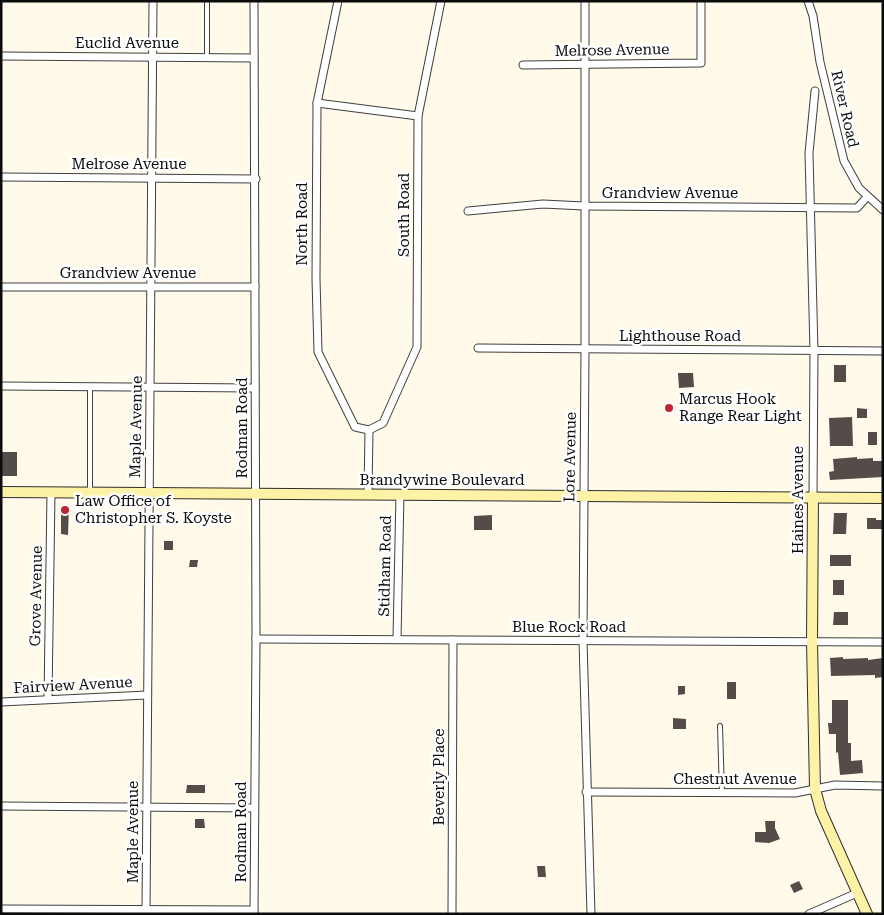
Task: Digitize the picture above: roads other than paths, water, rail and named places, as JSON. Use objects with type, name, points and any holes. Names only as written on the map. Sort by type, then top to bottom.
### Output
[{"type":"street","name":"Maple Avenue","points":[[146,912],[154,1]]},
{"type":"street","name":"Rodman Road","points":[[254,1],[253,58],[256,179],[254,912]]},
{"type":"street","name":"North Road","points":[[338,1],[317,103],[316,279],[318,352],[355,427],[369,430]]},
{"type":"street","name":"South Road","points":[[369,430],[383,423],[417,347],[418,116],[441,1]]},
{"type":"street","name":"Lore Avenue","points":[[585,1],[583,641],[590,914]]},
{"type":"street","name":"Melrose Avenue","points":[[523,65],[701,63],[701,1]]},
{"type":"street","name":"River Road","points":[[808,1],[813,16],[820,62],[841,153],[853,179],[867,196],[883,210]]},
{"type":"street","points":[[813,16],[814,1]]},
{"type":"street","name":"Euclid Avenue","points":[[1,56],[253,58]]},
{"type":"street","name":"Haines Avenue","points":[[815,91],[809,153],[814,351],[812,642],[815,789],[821,811],[866,914]]},
{"type":"street","points":[[317,103],[418,116]]},
{"type":"street","name":"Melrose Avenue","points":[[1,177],[256,179]]},
{"type":"street","name":"Grandview Avenue","points":[[468,211],[543,204],[857,208],[867,196]]},
{"type":"street","name":"Grandview Avenue","points":[[1,287],[255,287]]},
{"type":"street","name":"Lighthouse Road","points":[[478,348],[883,350]]},
{"type":"street","points":[[1,386],[255,388]]},
{"type":"street","points":[[368,494],[369,430]]},
{"type":"street","name":"Brandywine Boulevard","points":[[1,492],[813,496],[883,498]]},
{"type":"street","name":"Grove Avenue","points":[[48,699],[51,492]]},
{"type":"street","name":"Stidham Road","points":[[397,639],[400,494]]},
{"type":"street","name":"Blue Rock Road","points":[[256,638],[883,642]]},
{"type":"street","name":"Beverly Place","points":[[452,914],[453,640]]},
{"type":"street","name":"Fairview Avenue","points":[[1,702],[147,695]]},
{"type":"street","name":"Chestnut Avenue","points":[[586,792],[794,793],[835,785],[883,786]]},
{"type":"street","points":[[1,806],[254,808]]},
{"type":"street","points":[[809,914],[857,893]]},
{"type":"street","points":[[1,909],[254,912]]},
{"type":"lane","points":[[207,1],[207,57]]},
{"type":"lane","points":[[90,386],[90,493]]},
{"type":"lane","points":[[720,726],[722,793]]},
{"type":"place","name":"Marcus Hook Range Rear Light","points":[[669,408]]},
{"type":"place","name":"Law Office of Christopher S. Koyste","points":[[65,510]]}]
